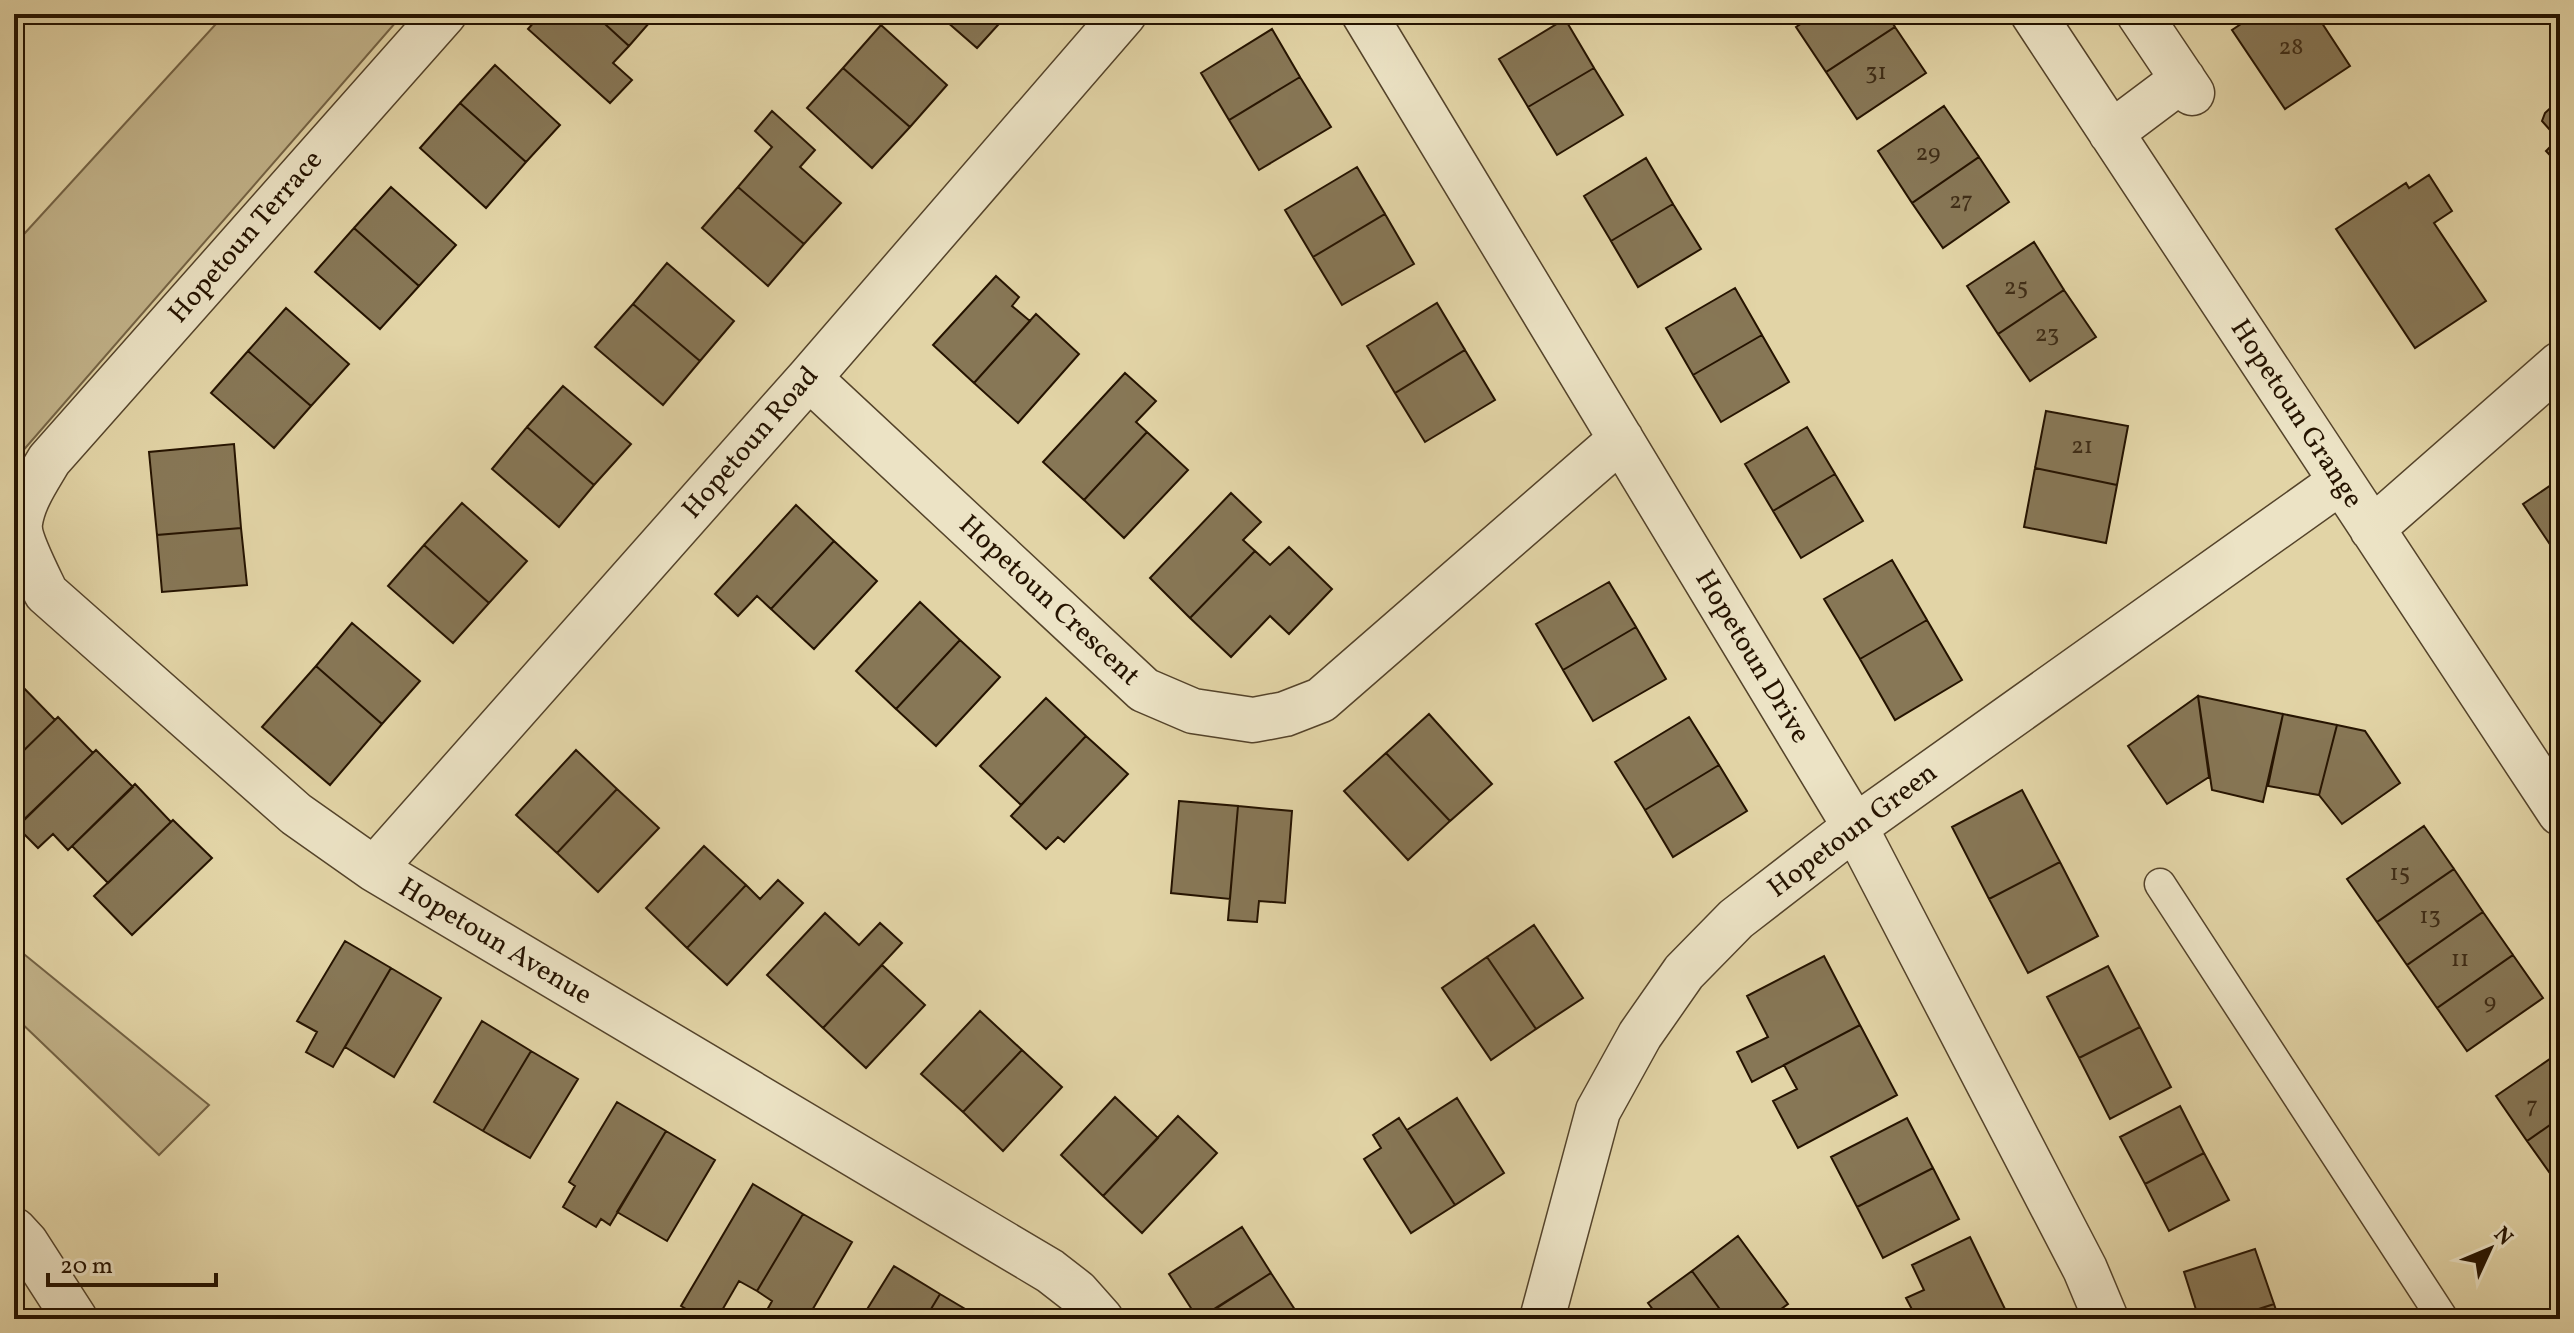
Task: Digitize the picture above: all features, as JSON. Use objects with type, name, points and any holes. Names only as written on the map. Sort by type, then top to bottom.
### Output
[{"type":"street","name":"Hopetoun Terrace","points":[[49,460],[444,14]]},
{"type":"street","name":"Hopetoun Road","points":[[374,869],[809,378],[1124,14]]},
{"type":"street","name":"Hopetoun Drive","points":[[1364,14],[1855,827],[2085,1269],[2106,1319]]},
{"type":"street","name":"Hopetoun Grange","points":[[2033,14],[2560,813]]},
{"type":"street","points":[[2111,133],[2188,86],[2139,14]]},
{"type":"street","points":[[2372,529],[2560,364]]},
{"type":"street","name":"Hopetoun Crescent","points":[[809,378],[1144,690],[1193,711],[1253,720],[1285,714],[1321,700],[1621,439]]},
{"type":"street","name":"Hopetoun Avenue","points":[[49,460],[29,495],[19,525],[46,593],[296,814],[374,869],[1050,1271],[1077,1292],[1101,1319]]},
{"type":"street","name":"Hopetoun Green","points":[[1542,1319],[1598,1111],[1640,1035],[1684,972],[1736,919],[1855,827],[2340,482]]},
{"type":"street","points":[[14,1230],[26,1243],[75,1319]]},
{"type":"lane","points":[[2160,884],[2443,1319]]},
{"type":"shaded area","points":[[225,14],[403,14],[14,461],[14,245]]},
{"type":"shaded area","points":[[14,946],[209,1105],[159,1155],[14,1016]]},
{"type":"building","points":[[541,14],[594,14],[629,46],[613,63],[632,80],[610,103],[528,29]]},
{"type":"building","points":[[594,14],[657,14],[629,46]]},
{"type":"building","points":[[938,14],[1008,14],[977,48]]},
{"type":"building","points":[[1816,14],[1887,14],[1895,27],[1826,72],[1796,27]]},
{"type":"building","points":[[2256,14],[2316,14],[2350,66],[2285,109],[2232,30]]},
{"type":"building","points":[[1565,19],[1594,68],[1528,107],[1499,59]]},
{"type":"building","points":[[881,25],[947,85],[910,127],[843,68]]},
{"type":"building","points":[[1895,27],[1926,73],[1857,119],[1826,72]]},
{"type":"building","points":[[1272,29],[1300,77],[1229,120],[1201,73]]},
{"type":"building","points":[[495,65],[560,125],[526,162],[460,103]]},
{"type":"building","points":[[843,68],[910,127],[872,168],[807,108]]},
{"type":"building","points":[[1594,68],[1623,115],[1557,155],[1528,107]]},
{"type":"building","points":[[1300,77],[1331,127],[1259,170],[1229,120]]},
{"type":"building","points":[[2559,100],[2560,166],[2546,151],[2558,139],[2542,121],[2545,113]]},
{"type":"building","points":[[460,103],[526,162],[486,208],[420,148]]},
{"type":"building","points":[[1944,106],[1979,157],[1912,203],[1878,151]]},
{"type":"building","points":[[772,111],[815,150],[800,167],[841,203],[804,244],[738,187],[772,147],[755,131]]},
{"type":"building","points":[[1979,157],[2009,202],[1943,248],[1912,203]]},
{"type":"building","points":[[1646,158],[1673,204],[1611,241],[1584,196]]},
{"type":"building","points":[[1357,167],[1385,214],[1313,257],[1285,210]]},
{"type":"building","points":[[2429,175],[2452,211],[2434,223],[2486,301],[2415,348],[2336,229],[2406,183],[2409,188]]},
{"type":"building","points":[[391,187],[456,245],[419,286],[354,228]]},
{"type":"building","points":[[738,187],[804,244],[768,286],[702,228]]},
{"type":"building","points":[[1673,204],[1701,249],[1638,287],[1611,241]]},
{"type":"building","points":[[1385,214],[1414,264],[1342,305],[1313,257]]},
{"type":"building","points":[[354,228],[419,286],[380,329],[315,272]]},
{"type":"building","points":[[2034,242],[2064,290],[1998,334],[1967,286]]},
{"type":"building","points":[[667,263],[734,321],[700,361],[633,304]]},
{"type":"building","points":[[996,276],[1019,297],[1012,306],[1030,321],[974,383],[933,345]]},
{"type":"building","points":[[1735,288],[1762,335],[1693,375],[1666,328]]},
{"type":"building","points":[[2064,290],[2096,337],[2030,381],[1998,334]]},
{"type":"building","points":[[1437,303],[1465,350],[1395,393],[1367,346]]},
{"type":"building","points":[[633,304],[700,361],[663,405],[595,347]]},
{"type":"building","points":[[286,308],[349,364],[311,406],[248,351]]},
{"type":"building","points":[[1036,314],[1079,354],[1018,423],[974,383]]},
{"type":"building","points":[[1762,335],[1789,382],[1721,422],[1693,375]]},
{"type":"building","points":[[1465,350],[1495,400],[1425,442],[1395,393]]},
{"type":"building","points":[[248,351],[311,406],[274,448],[211,393]]},
{"type":"building","points":[[1125,373],[1156,401],[1136,422],[1147,432],[1084,500],[1043,462]]},
{"type":"building","points":[[563,386],[631,444],[594,485],[527,427]]},
{"type":"building","points":[[2046,411],[2128,426],[2117,485],[2035,468]]},
{"type":"building","points":[[527,427],[594,485],[559,527],[492,469]]},
{"type":"building","points":[[1807,427],[1835,474],[1773,511],[1745,464]]},
{"type":"building","points":[[1147,432],[1188,470],[1124,538],[1084,500]]},
{"type":"building","points":[[234,444],[241,528],[157,535],[149,452]]},
{"type":"building","points":[[2035,468],[2117,485],[2106,543],[2024,527]]},
{"type":"building","points":[[1835,474],[1863,521],[1801,558],[1773,511]]},
{"type":"building","points":[[2560,479],[2560,549],[2555,552],[2523,504]]},
{"type":"building","points":[[1231,493],[1261,522],[1243,540],[1255,551],[1190,618],[1150,578]]},
{"type":"building","points":[[462,503],[527,561],[489,603],[424,545]]},
{"type":"building","points":[[796,505],[834,541],[771,609],[757,596],[738,616],[715,594]]},
{"type":"building","points":[[241,528],[247,585],[162,592],[157,535]]},
{"type":"building","points":[[834,541],[877,581],[814,649],[771,609]]},
{"type":"building","points":[[424,545],[489,603],[453,643],[388,586]]},
{"type":"building","points":[[1289,547],[1332,589],[1289,634],[1270,616],[1231,657],[1190,618],[1255,551],[1270,565]]},
{"type":"building","points":[[1892,560],[1927,620],[1860,659],[1824,599]]},
{"type":"building","points":[[1609,582],[1636,627],[1563,670],[1536,624]]},
{"type":"building","points":[[920,602],[960,640],[896,709],[856,671]]},
{"type":"building","points":[[1927,620],[1962,680],[1895,720],[1860,659]]},
{"type":"building","points":[[352,623],[420,681],[382,724],[316,666]]},
{"type":"building","points":[[1636,627],[1666,679],[1593,721],[1563,670]]},
{"type":"building","points":[[960,640],[1000,677],[936,746],[896,709]]},
{"type":"building","points":[[316,666],[382,724],[330,785],[262,727]]},
{"type":"building","points":[[17,681],[55,720],[14,760],[14,685]]},
{"type":"building","points":[[2198,696],[2209,777],[2167,804],[2128,746]]},
{"type":"building","points":[[2198,696],[2283,714],[2263,802],[2212,790]]},
{"type":"building","points":[[1046,698],[1086,736],[1021,805],[980,766]]},
{"type":"building","points":[[1429,714],[1492,784],[1450,821],[1386,753]]},
{"type":"building","points":[[2283,714],[2337,725],[2319,795],[2268,786]]},
{"type":"building","points":[[58,717],[93,753],[14,829],[14,760]]},
{"type":"building","points":[[1689,717],[1719,765],[1645,810],[1615,762]]},
{"type":"building","points":[[2337,725],[2365,731],[2400,783],[2342,824],[2319,795]]},
{"type":"building","points":[[1086,736],[1128,774],[1064,842],[1058,837],[1046,849],[1011,816]]},
{"type":"building","points":[[96,750],[133,787],[68,850],[53,834],[38,848],[17,827]]},
{"type":"building","points":[[576,750],[617,789],[557,853],[516,815]]},
{"type":"building","points":[[1386,753],[1450,821],[1408,860],[1344,791]]},
{"type":"building","points":[[1719,765],[1747,811],[1673,857],[1645,810]]},
{"type":"building","points":[[135,784],[171,822],[108,883],[72,846]]},
{"type":"building","points":[[617,789],[659,828],[598,892],[557,853]]},
{"type":"building","points":[[2022,790],[2060,862],[1989,899],[1952,827]]},
{"type":"building","points":[[1179,801],[1238,806],[1230,899],[1171,893]]},
{"type":"building","points":[[1238,806],[1292,811],[1285,903],[1259,901],[1257,922],[1228,920]]},
{"type":"building","points":[[173,820],[212,858],[132,935],[94,896]]},
{"type":"building","points":[[2424,826],[2454,869],[2377,922],[2347,879]]},
{"type":"building","points":[[704,846],[746,885],[687,948],[646,908]]},
{"type":"building","points":[[2060,862],[2098,936],[2028,973],[1989,899]]},
{"type":"building","points":[[2454,869],[2483,912],[2407,965],[2377,922]]},
{"type":"building","points":[[778,880],[803,903],[727,985],[687,948],[746,885],[760,899]]},
{"type":"building","points":[[2483,912],[2513,955],[2437,1008],[2407,965]]},
{"type":"building","points":[[825,913],[859,945],[880,923],[902,943],[823,1028],[767,975]]},
{"type":"building","points":[[1534,925],[1583,998],[1536,1029],[1487,957]]},
{"type":"building","points":[[345,941],[391,968],[333,1067],[306,1052],[317,1032],[297,1021]]},
{"type":"building","points":[[2513,955],[2543,998],[2467,1051],[2437,1008]]},
{"type":"building","points":[[1824,956],[1860,1025],[1752,1082],[1737,1052],[1768,1037],[1747,996]]},
{"type":"building","points":[[1487,957],[1536,1029],[1491,1060],[1442,988]]},
{"type":"building","points":[[882,965],[925,1005],[866,1068],[823,1028]]},
{"type":"building","points":[[2108,966],[2140,1027],[2079,1058],[2047,997]]},
{"type":"building","points":[[391,968],[441,998],[394,1077],[345,1047]]},
{"type":"building","points":[[980,1011],[1022,1050],[963,1112],[921,1074]]},
{"type":"building","points":[[482,1021],[531,1051],[483,1131],[434,1102]]},
{"type":"building","points":[[1860,1025],[1897,1095],[1798,1148],[1773,1101],[1797,1089],[1784,1065]]},
{"type":"building","points":[[2140,1027],[2171,1087],[2110,1119],[2079,1058]]},
{"type":"building","points":[[1022,1050],[1062,1087],[1003,1151],[963,1112]]},
{"type":"building","points":[[531,1051],[578,1079],[530,1158],[483,1131]]},
{"type":"building","points":[[2560,1052],[2560,1118],[2527,1141],[2496,1096]]},
{"type":"building","points":[[1115,1097],[1158,1138],[1103,1196],[1061,1155]]},
{"type":"building","points":[[1457,1098],[1504,1173],[1455,1205],[1407,1130]]},
{"type":"building","points":[[617,1102],[666,1131],[610,1225],[601,1219],[596,1227],[563,1207],[575,1186],[569,1182]]},
{"type":"building","points":[[2180,1106],[2204,1153],[2145,1184],[2120,1137]]},
{"type":"building","points":[[1178,1116],[1217,1153],[1142,1233],[1103,1196]]},
{"type":"building","points":[[1399,1118],[1455,1205],[1411,1233],[1364,1159],[1381,1148],[1373,1135]]},
{"type":"building","points":[[1907,1118],[1933,1168],[1857,1207],[1831,1157]]},
{"type":"building","points":[[2560,1118],[2560,1185],[2559,1186],[2527,1141]]},
{"type":"building","points":[[666,1131],[715,1160],[667,1241],[617,1212]]},
{"type":"building","points":[[2204,1153],[2229,1200],[2169,1231],[2145,1184]]},
{"type":"building","points":[[1933,1168],[1959,1219],[1883,1258],[1857,1207]]},
{"type":"building","points":[[753,1184],[803,1214],[757,1291],[739,1281],[717,1319],[703,1319],[681,1306]]},
{"type":"building","points":[[803,1214],[852,1242],[807,1319],[762,1319],[772,1301],[757,1291]]},
{"type":"building","points":[[1242,1227],[1271,1273],[1198,1319],[1169,1274]]},
{"type":"building","points":[[1738,1236],[1788,1304],[1773,1315],[1776,1319],[1727,1319],[1692,1271]]},
{"type":"building","points":[[1970,1237],[2005,1309],[1985,1319],[1917,1319],[1906,1298],[1924,1290],[1912,1265]]},
{"type":"building","points":[[2255,1249],[2274,1304],[2228,1319],[2199,1319],[2184,1272]]},
{"type":"building","points":[[894,1266],[940,1294],[925,1319],[861,1319]]},
{"type":"building","points":[[1692,1271],[1727,1319],[1660,1319],[1648,1303]]},
{"type":"building","points":[[1271,1273],[1301,1319],[1200,1319]]},
{"type":"building","points":[[940,1294],[982,1319],[925,1319]]},
{"type":"building","points":[[2274,1304],[2279,1319],[2228,1319]]}]
